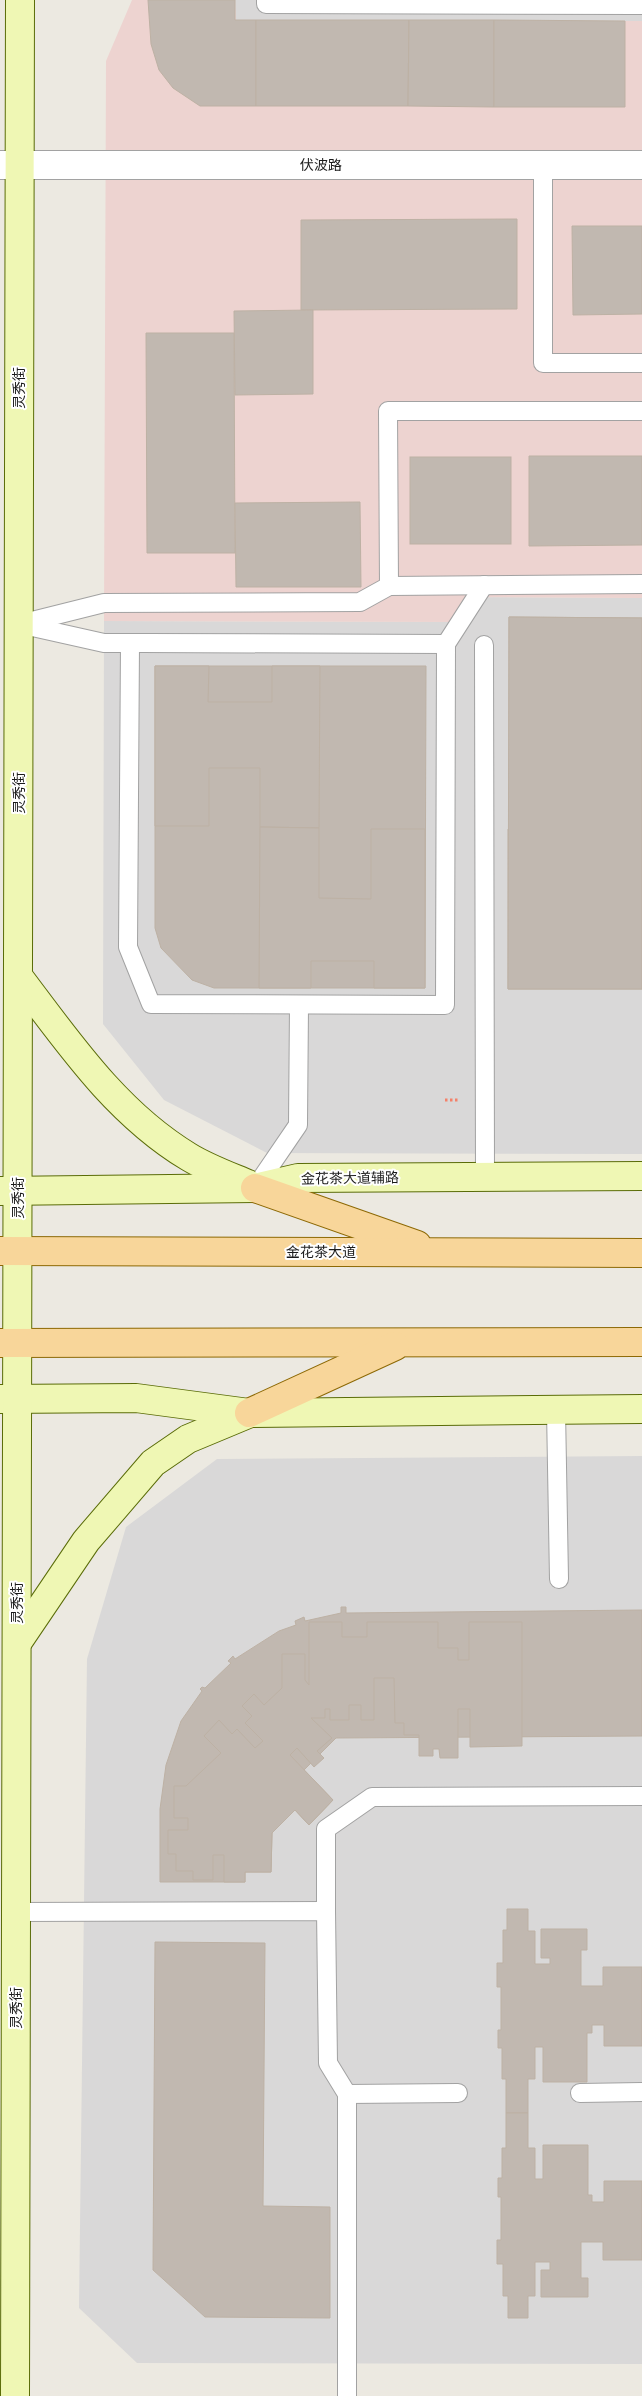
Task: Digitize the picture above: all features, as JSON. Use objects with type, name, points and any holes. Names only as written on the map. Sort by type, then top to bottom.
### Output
[{"type":"main road","name":"灵秀街","points":[[15,2396],[8,2055],[16,1912],[17,1643],[9,1398],[9,1191],[18,976],[19,624],[10,166],[20,0]]},
{"type":"main road","points":[[0,998],[18,976],[92,1073],[145,1126],[190,1158],[255,1188],[437,1252]]},
{"type":"main road","name":"金花茶大道辅路","points":[[9,1191],[255,1188],[298,1178],[642,1176]]},
{"type":"main road","name":"金花茶大道","points":[[9,1251],[642,1253]]},
{"type":"main road","points":[[9,1343],[642,1342]]},
{"type":"main road","points":[[0,1613],[17,1643],[86,1540],[153,1463],[188,1440],[403,1343]]},
{"type":"main road","points":[[9,1398],[136,1398],[249,1413],[642,1408]]},
{"type":"street","name":"伏波路","points":[[10,166],[642,165]]},
{"type":"lane","points":[[266,0],[266,4],[642,5]]},
{"type":"lane","points":[[543,165],[543,364],[642,364]]},
{"type":"lane","points":[[389,586],[388,411],[642,411]]},
{"type":"lane","points":[[19,624],[104,603],[360,602],[389,586],[642,584]]},
{"type":"lane","points":[[130,643],[128,948],[151,1004],[445,1006],[446,644],[484,585]]},
{"type":"lane","points":[[19,624],[104,643],[446,644]]},
{"type":"lane","points":[[484,645],[485,1177]]},
{"type":"lane","points":[[255,1188],[298,1125],[298,1005]]},
{"type":"lane","points":[[556,1410],[559,1579]]},
{"type":"lane","points":[[347,2396],[347,2094],[328,2063],[326,1829],[372,1797],[642,1796]]},
{"type":"lane","points":[[16,1912],[326,1911]]},
{"type":"lane","points":[[580,2093],[642,2092]]},
{"type":"lane","points":[[347,2094],[458,2093]]},
{"type":"shaded area","points":[[132,0],[235,0],[236,20],[642,21],[642,598],[468,597],[468,622],[104,621],[106,61]]},
{"type":"shaded area","points":[[235,0],[642,0],[642,21],[235,20]]},
{"type":"shaded area","points":[[468,597],[642,598],[642,1154],[267,1153],[164,1100],[103,1024],[104,621],[467,622]]},
{"type":"shaded area","points":[[642,1456],[642,2364],[137,2363],[79,2308],[87,1659],[126,1527],[217,1459]]},
{"type":"building","points":[[148,0],[235,0],[235,20],[256,20],[256,106],[200,106],[173,88],[159,70],[151,44]]},
{"type":"building","points":[[256,20],[409,20],[408,106],[256,106]]},
{"type":"building","points":[[409,20],[494,20],[494,107],[408,106]]},
{"type":"building","points":[[494,20],[625,21],[625,107],[494,107]]},
{"type":"building","points":[[517,219],[517,309],[301,310],[301,220]]},
{"type":"building","points":[[572,226],[642,226],[642,314],[573,315]]},
{"type":"building","points":[[313,310],[313,394],[235,395],[234,311]]},
{"type":"building","points":[[146,333],[234,333],[235,553],[147,553]]},
{"type":"building","points":[[529,456],[642,456],[642,545],[529,546]]},
{"type":"building","points":[[410,457],[511,457],[511,544],[410,544]]},
{"type":"building","points":[[360,502],[361,587],[236,587],[235,503]]},
{"type":"building","points":[[509,617],[642,618],[642,989],[508,989],[508,829],[609,829],[609,778],[509,778]]},
{"type":"building","points":[[509,617],[642,618],[642,989],[508,989]]},
{"type":"building","points":[[155,666],[426,666],[425,988],[214,988],[192,980],[161,948],[155,928]]},
{"type":"building","points":[[155,666],[209,666],[208,702],[272,702],[272,666],[320,666],[319,828],[260,827],[260,768],[209,768],[209,826],[155,826]]},
{"type":"building","points":[[260,827],[319,828],[319,898],[371,899],[371,829],[425,829],[425,988],[374,988],[374,961],[311,961],[311,988],[259,988]]},
{"type":"building","points":[[341,1607],[346,1607],[346,1613],[642,1610],[642,1736],[336,1738],[304,1770],[333,1800],[309,1825],[295,1810],[272,1833],[271,1872],[245,1872],[245,1882],[160,1882],[160,1809],[166,1765],[181,1721],[202,1691],[200,1689],[202,1687],[205,1688],[231,1663],[228,1661],[233,1656],[235,1659],[279,1631],[296,1625],[295,1621],[304,1617],[305,1621],[341,1613]]},
{"type":"building","points":[[309,1622],[342,1622],[342,1637],[367,1637],[367,1622],[438,1622],[438,1648],[458,1648],[458,1660],[469,1660],[469,1622],[522,1622],[522,1746],[470,1747],[470,1709],[458,1709],[458,1758],[440,1758],[439,1749],[433,1749],[433,1756],[419,1756],[419,1735],[404,1735],[404,1723],[395,1723],[394,1678],[374,1678],[374,1720],[361,1720],[361,1705],[349,1705],[349,1720],[330,1720],[330,1709],[325,1709],[325,1718],[311,1718],[332,1738],[317,1751],[324,1758],[314,1767],[297,1748],[290,1755],[333,1800],[309,1825],[295,1810],[272,1833],[271,1872],[245,1872],[245,1882],[224,1882],[224,1855],[213,1855],[213,1880],[193,1880],[193,1871],[176,1871],[176,1854],[168,1854],[168,1830],[188,1830],[188,1818],[174,1818],[174,1786],[186,1786],[221,1753],[204,1736],[219,1720],[232,1734],[237,1729],[255,1748],[263,1741],[245,1723],[252,1716],[242,1706],[254,1694],[264,1705],[282,1688],[282,1654],[305,1654],[305,1680],[309,1685]]},
{"type":"building","points":[[507,1909],[528,1909],[528,1931],[535,1931],[535,1964],[550,1964],[550,1958],[541,1958],[541,1929],[587,1929],[587,1950],[581,1950],[581,1986],[603,1986],[603,1967],[642,1967],[642,2046],[604,2046],[604,2025],[592,2025],[592,2033],[587,2033],[587,2082],[543,2082],[543,2047],[535,2047],[535,2079],[528,2079],[528,2113],[506,2113],[506,2079],[502,2079],[502,2048],[498,2048],[498,2030],[501,2030],[501,1987],[497,1987],[497,1963],[503,1963],[503,1930],[507,1930]]},
{"type":"building","points":[[155,1942],[265,1943],[263,2206],[330,2207],[330,2318],[205,2317],[153,2270]]},
{"type":"building","points":[[506,2113],[528,2113],[528,2148],[535,2148],[535,2179],[543,2179],[543,2145],[588,2145],[588,2195],[592,2195],[592,2202],[604,2202],[604,2181],[642,2181],[642,2260],[603,2260],[603,2242],[581,2242],[581,2278],[588,2278],[588,2297],[541,2297],[541,2270],[550,2270],[550,2262],[535,2262],[535,2296],[528,2296],[528,2318],[508,2318],[508,2296],[503,2296],[503,2264],[497,2264],[497,2240],[501,2240],[501,2197],[498,2197],[498,2178],[502,2178],[502,2148],[506,2148]]}]
